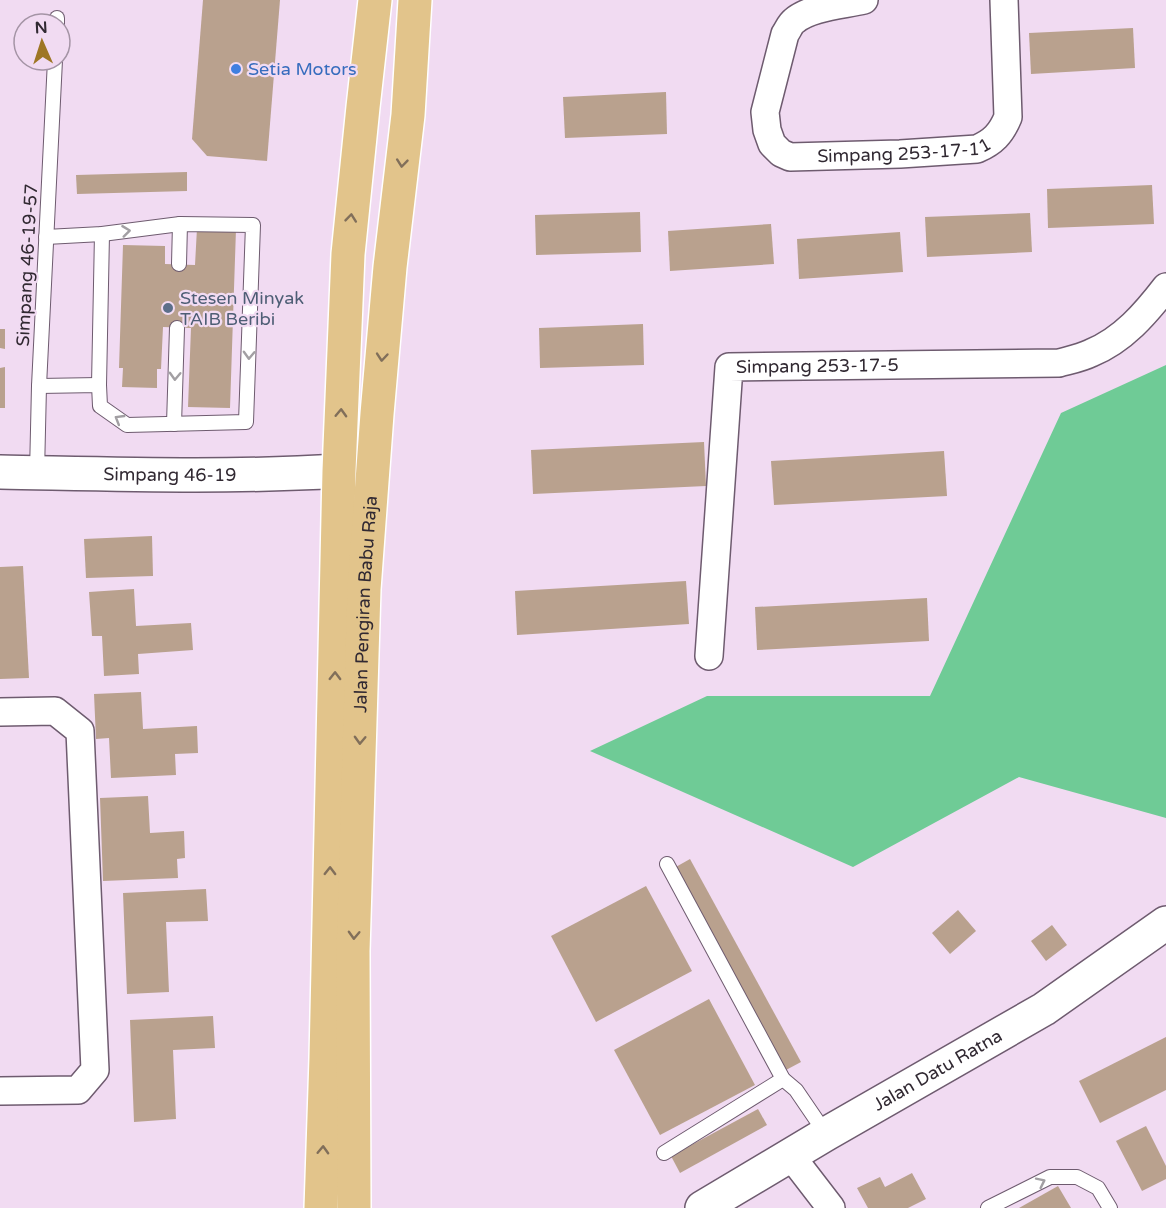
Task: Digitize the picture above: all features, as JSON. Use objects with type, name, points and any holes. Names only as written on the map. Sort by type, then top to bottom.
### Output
[{"type":"main road","points":[[357,0],[353,40],[363,107]]},
{"type":"main road","name":"Jalan Pengiran Babu Raja","points":[[321,1208],[339,471],[348,254],[375,0]]},
{"type":"main road","name":"Jalan Pengiran Babu Raja","points":[[354,1208],[353,951],[364,589],[388,290],[408,115],[415,0]]},
{"type":"main road","points":[[408,115],[440,0]]},
{"type":"main road","name":"Simpang 46-19","points":[[0,472],[203,475],[339,471]]},
{"type":"main road","name":"Jalan Datu Ratna","points":[[702,1208],[1044,1009],[1166,923]]},
{"type":"street","name":"Simpang 253-17-11","points":[[864,0],[822,8],[806,14],[792,22],[785,34],[765,112],[767,130],[772,144],[781,153],[790,157],[900,154],[977,149],[988,144],[997,137],[1008,117],[1004,0]]},
{"type":"street","name":"Simpang 253-17-5","points":[[709,656],[729,367],[1059,363],[1093,353],[1119,337],[1141,317],[1166,287]]},
{"type":"street","points":[[0,712],[55,711],[81,731],[95,1070],[78,1090],[0,1091]]},
{"type":"street","points":[[790,1156],[831,1208]]},
{"type":"lane","name":"Simpang 46-19-57","points":[[37,473],[54,72]]},
{"type":"lane","points":[[46,237],[102,234],[180,224],[253,225],[246,422],[127,424],[100,406],[102,234]]},
{"type":"lane","points":[[179,264],[180,224]]},
{"type":"lane","points":[[174,424],[177,328]]},
{"type":"lane","points":[[39,386],[99,385]]},
{"type":"lane","points":[[666,864],[783,1079],[796,1090],[826,1134]]},
{"type":"lane","points":[[664,1152],[783,1079]]},
{"type":"lane","points":[[988,1208],[1050,1177],[1077,1177],[1098,1188],[1110,1208]]},
{"type":"green space","points":[[1166,365],[1166,818],[1019,777],[853,867],[590,751],[707,696],[930,696],[1061,413]]},
{"type":"building","name":"Setia Motors","points":[[203,0],[280,0],[267,161],[207,156],[192,139]]},
{"type":"building","points":[[1133,28],[1135,68],[1031,74],[1029,33]]},
{"type":"building","points":[[666,92],[667,134],[565,138],[563,97]]},
{"type":"building","points":[[187,172],[187,191],[77,194],[76,175]]},
{"type":"building","points":[[1152,185],[1154,224],[1048,228],[1047,189]]},
{"type":"building","points":[[640,212],[641,252],[536,255],[535,215]]},
{"type":"building","points":[[1030,213],[1032,252],[927,257],[925,217]]},
{"type":"building","points":[[771,224],[774,264],[670,271],[668,231]]},
{"type":"building","points":[[197,228],[236,229],[230,408],[188,407],[191,328],[163,327],[161,369],[157,369],[157,388],[122,387],[123,368],[119,368],[123,245],[165,246],[165,264],[195,265]]},
{"type":"building","points":[[900,232],[903,272],[799,279],[797,239]]},
{"type":"building","points":[[643,324],[644,365],[540,368],[539,328]]},
{"type":"building","points":[[0,329],[5,329],[5,349],[0,348]]},
{"type":"building","points":[[5,367],[5,408],[0,408],[0,368]]},
{"type":"building","points":[[704,442],[706,486],[533,494],[531,450]]},
{"type":"building","points":[[944,451],[947,496],[774,505],[771,461]]},
{"type":"building","points":[[152,536],[153,576],[86,578],[84,539]]},
{"type":"building","points":[[23,566],[29,678],[0,679],[0,567]]},
{"type":"building","points":[[686,581],[689,624],[517,635],[515,591]]},
{"type":"building","points":[[134,589],[136,626],[191,623],[193,650],[138,654],[139,674],[104,676],[102,636],[92,636],[89,592]]},
{"type":"building","points":[[927,598],[929,641],[757,650],[755,607]]},
{"type":"building","points":[[141,692],[143,729],[197,726],[198,753],[175,754],[176,775],[111,778],[109,738],[96,739],[94,694]]},
{"type":"building","points":[[148,796],[150,833],[184,831],[185,858],[177,859],[178,878],[103,881],[100,798]]},
{"type":"building","points":[[690,859],[801,1062],[786,1070],[674,868]]},
{"type":"building","points":[[646,886],[692,971],[596,1022],[551,936]]},
{"type":"building","points":[[206,889],[208,921],[166,922],[169,992],[127,994],[123,893]]},
{"type":"building","points":[[958,910],[976,931],[950,954],[932,933]]},
{"type":"building","points":[[1052,925],[1067,945],[1046,961],[1031,941]]},
{"type":"building","points":[[709,999],[755,1085],[660,1135],[614,1050]]},
{"type":"building","points":[[213,1016],[215,1048],[173,1050],[176,1119],[134,1122],[130,1020]]},
{"type":"building","points":[[1166,1037],[1166,1090],[1100,1123],[1079,1081]]},
{"type":"building","points":[[758,1109],[767,1125],[680,1173],[671,1156]]},
{"type":"building","points":[[1146,1126],[1166,1166],[1166,1179],[1142,1191],[1116,1141]]},
{"type":"building","points":[[912,1173],[926,1199],[908,1208],[868,1208],[857,1188],[880,1177],[885,1187]]},
{"type":"building","points":[[1058,1186],[1071,1208],[1019,1208]]},
{"type":"place","name":"Setia Motors","points":[[236,69]]},
{"type":"place","name":"Stesen Minyak TAIB Beribi","points":[[168,308]]}]
